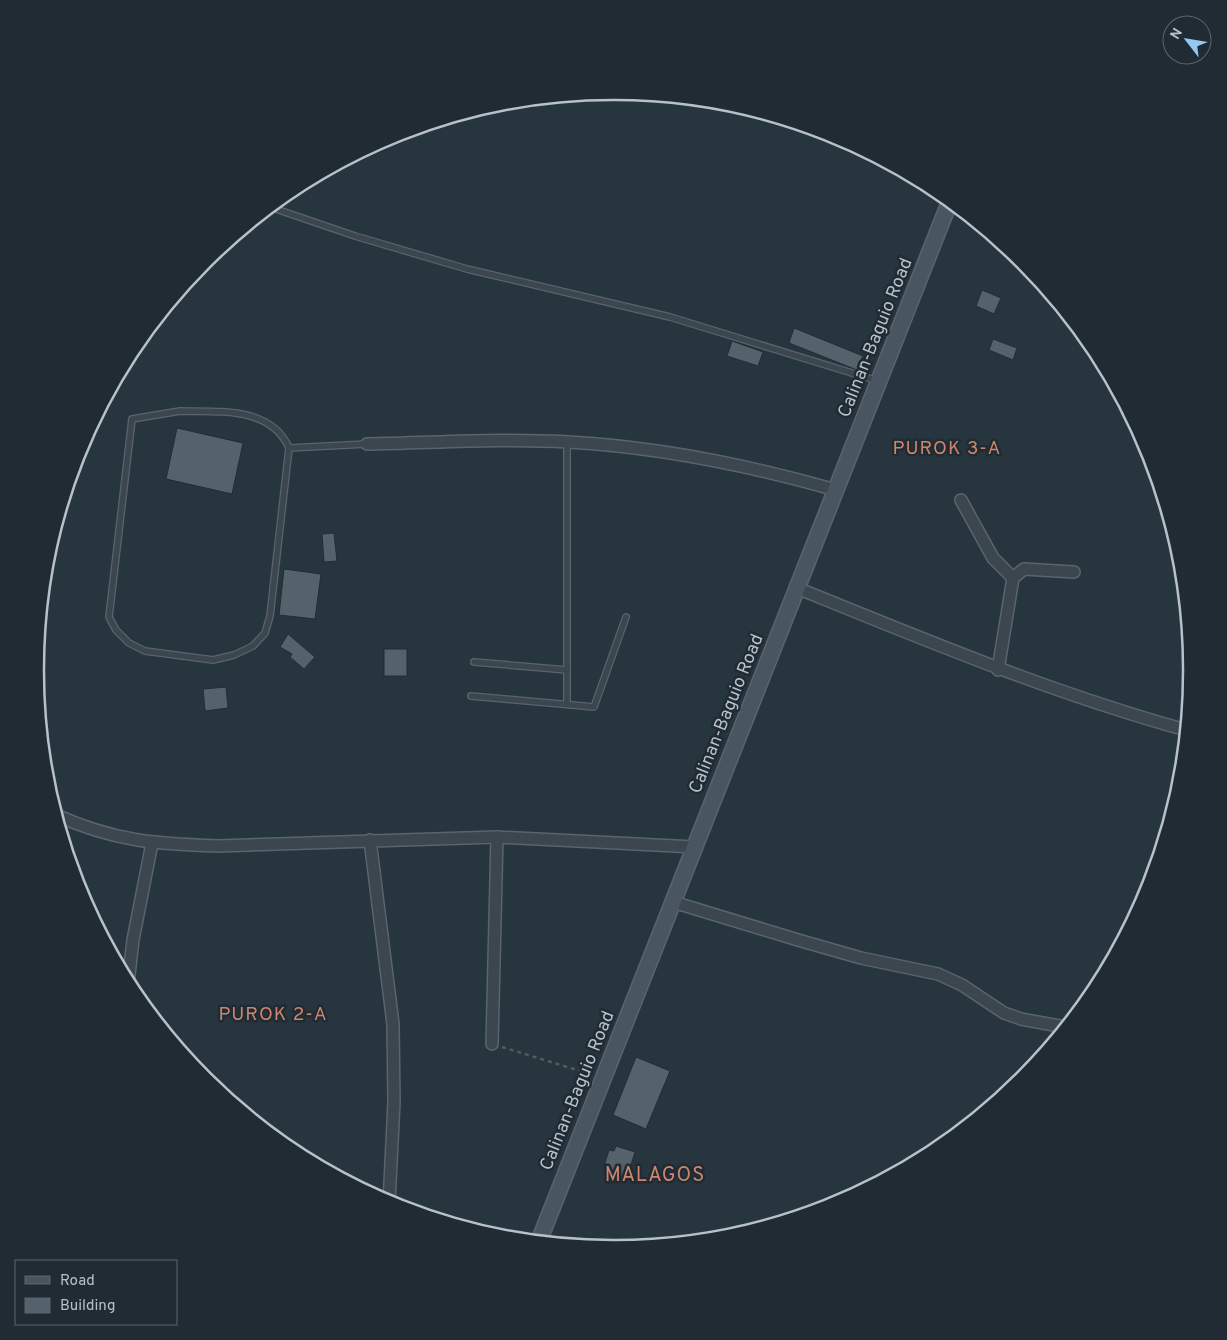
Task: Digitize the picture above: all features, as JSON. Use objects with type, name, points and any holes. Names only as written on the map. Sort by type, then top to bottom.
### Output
[{"type":"main road","name":"Calinan-Baguio Road","points":[[541,1235],[947,208]]},
{"type":"street","points":[[367,444],[567,442],[638,448],[711,459],[836,490]]},
{"type":"street","points":[[961,500],[993,558],[1013,578]]},
{"type":"street","points":[[998,670],[1013,578],[1024,570],[1031,569],[1074,572]]},
{"type":"street","points":[[797,588],[998,670],[1180,728]]},
{"type":"street","points":[[63,818],[116,838],[152,843],[218,846],[497,837],[695,847]]},
{"type":"street","points":[[492,1044],[497,837]]},
{"type":"street","points":[[370,840],[393,1024],[394,1102],[389,1193]]},
{"type":"street","points":[[129,970],[133,940],[152,843]]},
{"type":"street","points":[[673,902],[816,945],[938,974],[962,985],[1004,1013],[1021,1019],[1059,1026]]},
{"type":"lane","points":[[278,210],[467,269],[670,317],[878,382]]},
{"type":"lane","points":[[180,411],[260,418],[272,424],[284,435],[289,448],[274,592],[265,633],[253,646],[234,655],[213,660],[145,651],[129,643],[116,630],[109,617],[132,419],[180,411]]},
{"type":"lane","points":[[566,704],[567,442]]},
{"type":"lane","points":[[289,448],[367,444]]},
{"type":"lane","points":[[471,696],[594,707],[626,617]]},
{"type":"lane","points":[[474,662],[566,670]]},
{"type":"path","points":[[492,1044],[548,1059],[603,1078]]},
{"type":"building","points":[[982,290],[1001,298],[994,314],[976,306]]},
{"type":"building","points":[[794,328],[863,356],[857,370],[789,343]]},
{"type":"building","points":[[993,339],[1017,348],[1013,360],[989,350]]},
{"type":"building","points":[[732,341],[763,352],[758,366],[727,356]]},
{"type":"building","points":[[177,428],[243,443],[232,494],[166,479]]},
{"type":"building","points":[[334,533],[337,561],[324,562],[322,534]]},
{"type":"building","points":[[284,569],[321,574],[315,619],[279,615]]},
{"type":"building","points":[[288,634],[315,657],[304,669],[290,657],[292,654],[280,647]]},
{"type":"building","points":[[384,649],[407,649],[407,676],[384,676]]},
{"type":"building","points":[[226,687],[228,708],[205,711],[203,689]]},
{"type":"building","points":[[636,1057],[670,1071],[646,1129],[613,1115]]},
{"type":"building","points":[[616,1146],[635,1152],[626,1181],[607,1175],[609,1168],[604,1166],[609,1150],[614,1151]]},
{"type":"district","name":"PUROK 3-A","points":[[947,449]]},
{"type":"district","name":"PUROK 2-A","points":[[273,1015]]},
{"type":"district","name":"MALAGOS","points":[[655,1176]]}]
